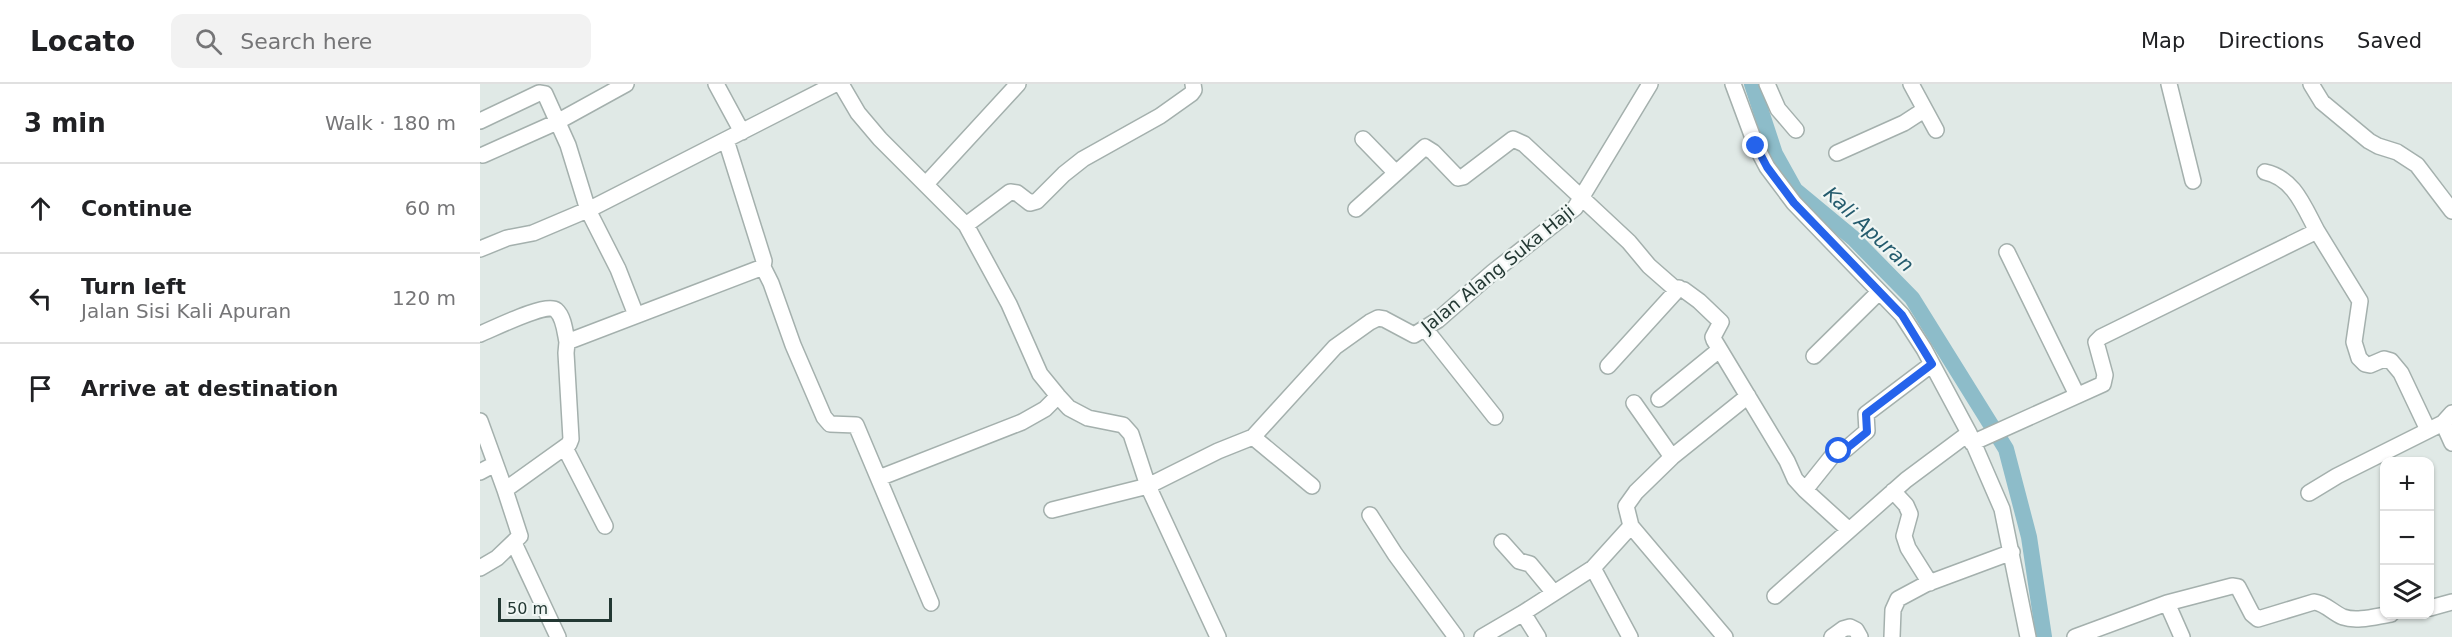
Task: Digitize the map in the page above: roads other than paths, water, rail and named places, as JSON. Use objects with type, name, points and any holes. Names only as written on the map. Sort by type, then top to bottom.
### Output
[{"type":"street","points":[[483,155],[557,122],[626,84]]},
{"type":"street","points":[[716,84],[742,132]]},
{"type":"street","points":[[480,249],[507,238],[533,233],[588,210],[835,84]]},
{"type":"street","points":[[841,84],[858,113],[880,139],[966,225],[1009,304],[1040,374],[1058,396],[1070,408],[1088,418],[1123,426],[1131,434],[1148,486],[1218,637]]},
{"type":"street","points":[[926,184],[1018,84]]},
{"type":"street","points":[[966,225],[1010,192],[1017,192],[1030,203],[1037,201],[1083,159],[1160,116],[1191,94],[1194,90],[1193,84]]},
{"type":"street","name":"Jalan Alang Suka Haji","points":[[1052,510],[1148,486],[1218,451],[1253,437],[1335,347],[1378,318],[1384,319],[1410,335],[1426,330],[1493,272],[1565,217],[1582,198],[1650,84]]},
{"type":"street","points":[[1733,84],[1756,146],[1767,167],[1794,203],[1902,315],[1974,439],[2002,509],[2028,637]]},
{"type":"street","points":[[1767,84],[1778,109],[1796,130]]},
{"type":"street","points":[[1911,84],[1936,130]]},
{"type":"street","points":[[2169,84],[2193,181]]},
{"type":"street","points":[[2311,84],[2322,102],[2369,141],[2397,152],[2417,165],[2452,212]]},
{"type":"street","points":[[480,121],[545,89],[568,145],[588,210],[618,269],[636,315]]},
{"type":"street","points":[[1837,153],[1904,123],[1924,111]]},
{"type":"street","points":[[1363,138],[1396,173]]},
{"type":"street","points":[[1356,209],[1425,147],[1433,152],[1456,176],[1463,177],[1510,141],[1516,139],[1524,144],[1629,242],[1649,266],[1673,287],[1679,288],[1699,301],[1721,322],[1713,337],[1719,350],[1787,460],[1795,479],[1849,530]]},
{"type":"street","points":[[726,140],[764,261],[763,267],[824,417],[830,424],[856,425],[931,603]]},
{"type":"street","points":[[2265,172],[2282,178],[2289,184],[2360,301],[2354,342],[2359,358],[2365,364],[2370,365],[2384,359],[2391,360],[2401,373],[2428,430]]},
{"type":"street","points":[[1775,596],[1893,491],[1974,439],[2010,426],[2103,384],[2097,342],[2101,337],[2318,231]]},
{"type":"street","points":[[2007,252],[2078,395]]},
{"type":"street","points":[[567,342],[763,267]]},
{"type":"street","points":[[1608,366],[1679,288]]},
{"type":"street","points":[[1814,356],[1879,292]]},
{"type":"street","points":[[480,334],[539,310],[552,309],[557,311],[563,322],[567,342],[571,439],[565,448],[505,490]]},
{"type":"street","points":[[1426,330],[1495,417]]},
{"type":"street","points":[[1659,399],[1719,350]]},
{"type":"street","points":[[1805,490],[1833,455],[1846,449],[1867,432],[1866,414],[1932,364]]},
{"type":"street","points":[[879,478],[1022,422],[1045,409],[1058,396]]},
{"type":"street","points":[[1725,637],[1631,526],[1626,506],[1628,501],[1672,457],[1748,396]]},
{"type":"street","points":[[1634,403],[1672,457]]},
{"type":"street","points":[[2308,493],[2447,418],[2452,443]]},
{"type":"street","points":[[480,421],[520,536],[497,558],[480,568]]},
{"type":"street","points":[[1253,437],[1312,486]]},
{"type":"street","points":[[565,448],[605,526]]},
{"type":"street","points":[[480,472],[495,464]]},
{"type":"street","points":[[1893,491],[1906,505],[1910,514],[1904,536],[1908,548],[1930,583]]},
{"type":"street","points":[[1371,515],[1395,554],[1456,637]]},
{"type":"street","points":[[1482,637],[1523,614],[1593,568],[1631,526]]},
{"type":"street","points":[[1502,542],[1519,561],[1530,564],[1554,593]]},
{"type":"street","points":[[514,543],[558,637]]},
{"type":"street","points":[[1892,637],[1895,603],[1903,595],[2012,552]]},
{"type":"street","points":[[1593,568],[1630,637]]},
{"type":"street","points":[[2075,637],[2167,603],[2222,588],[2238,587],[2255,619],[2264,619],[2313,602],[2322,604],[2343,617],[2351,619],[2380,616]]},
{"type":"street","points":[[2434,608],[2452,602]]},
{"type":"street","points":[[2167,603],[2182,637]]},
{"type":"street","points":[[1523,614],[1538,637]]},
{"type":"street","points":[[1832,637],[1842,629],[1850,627],[1856,630],[1860,637]]},
{"type":"waterway","name":"Kali Apuran","points":[[1752,84],[1775,154],[1795,190],[1853,238],[1912,298],[2006,449],[2029,537],[2044,637]]}]
